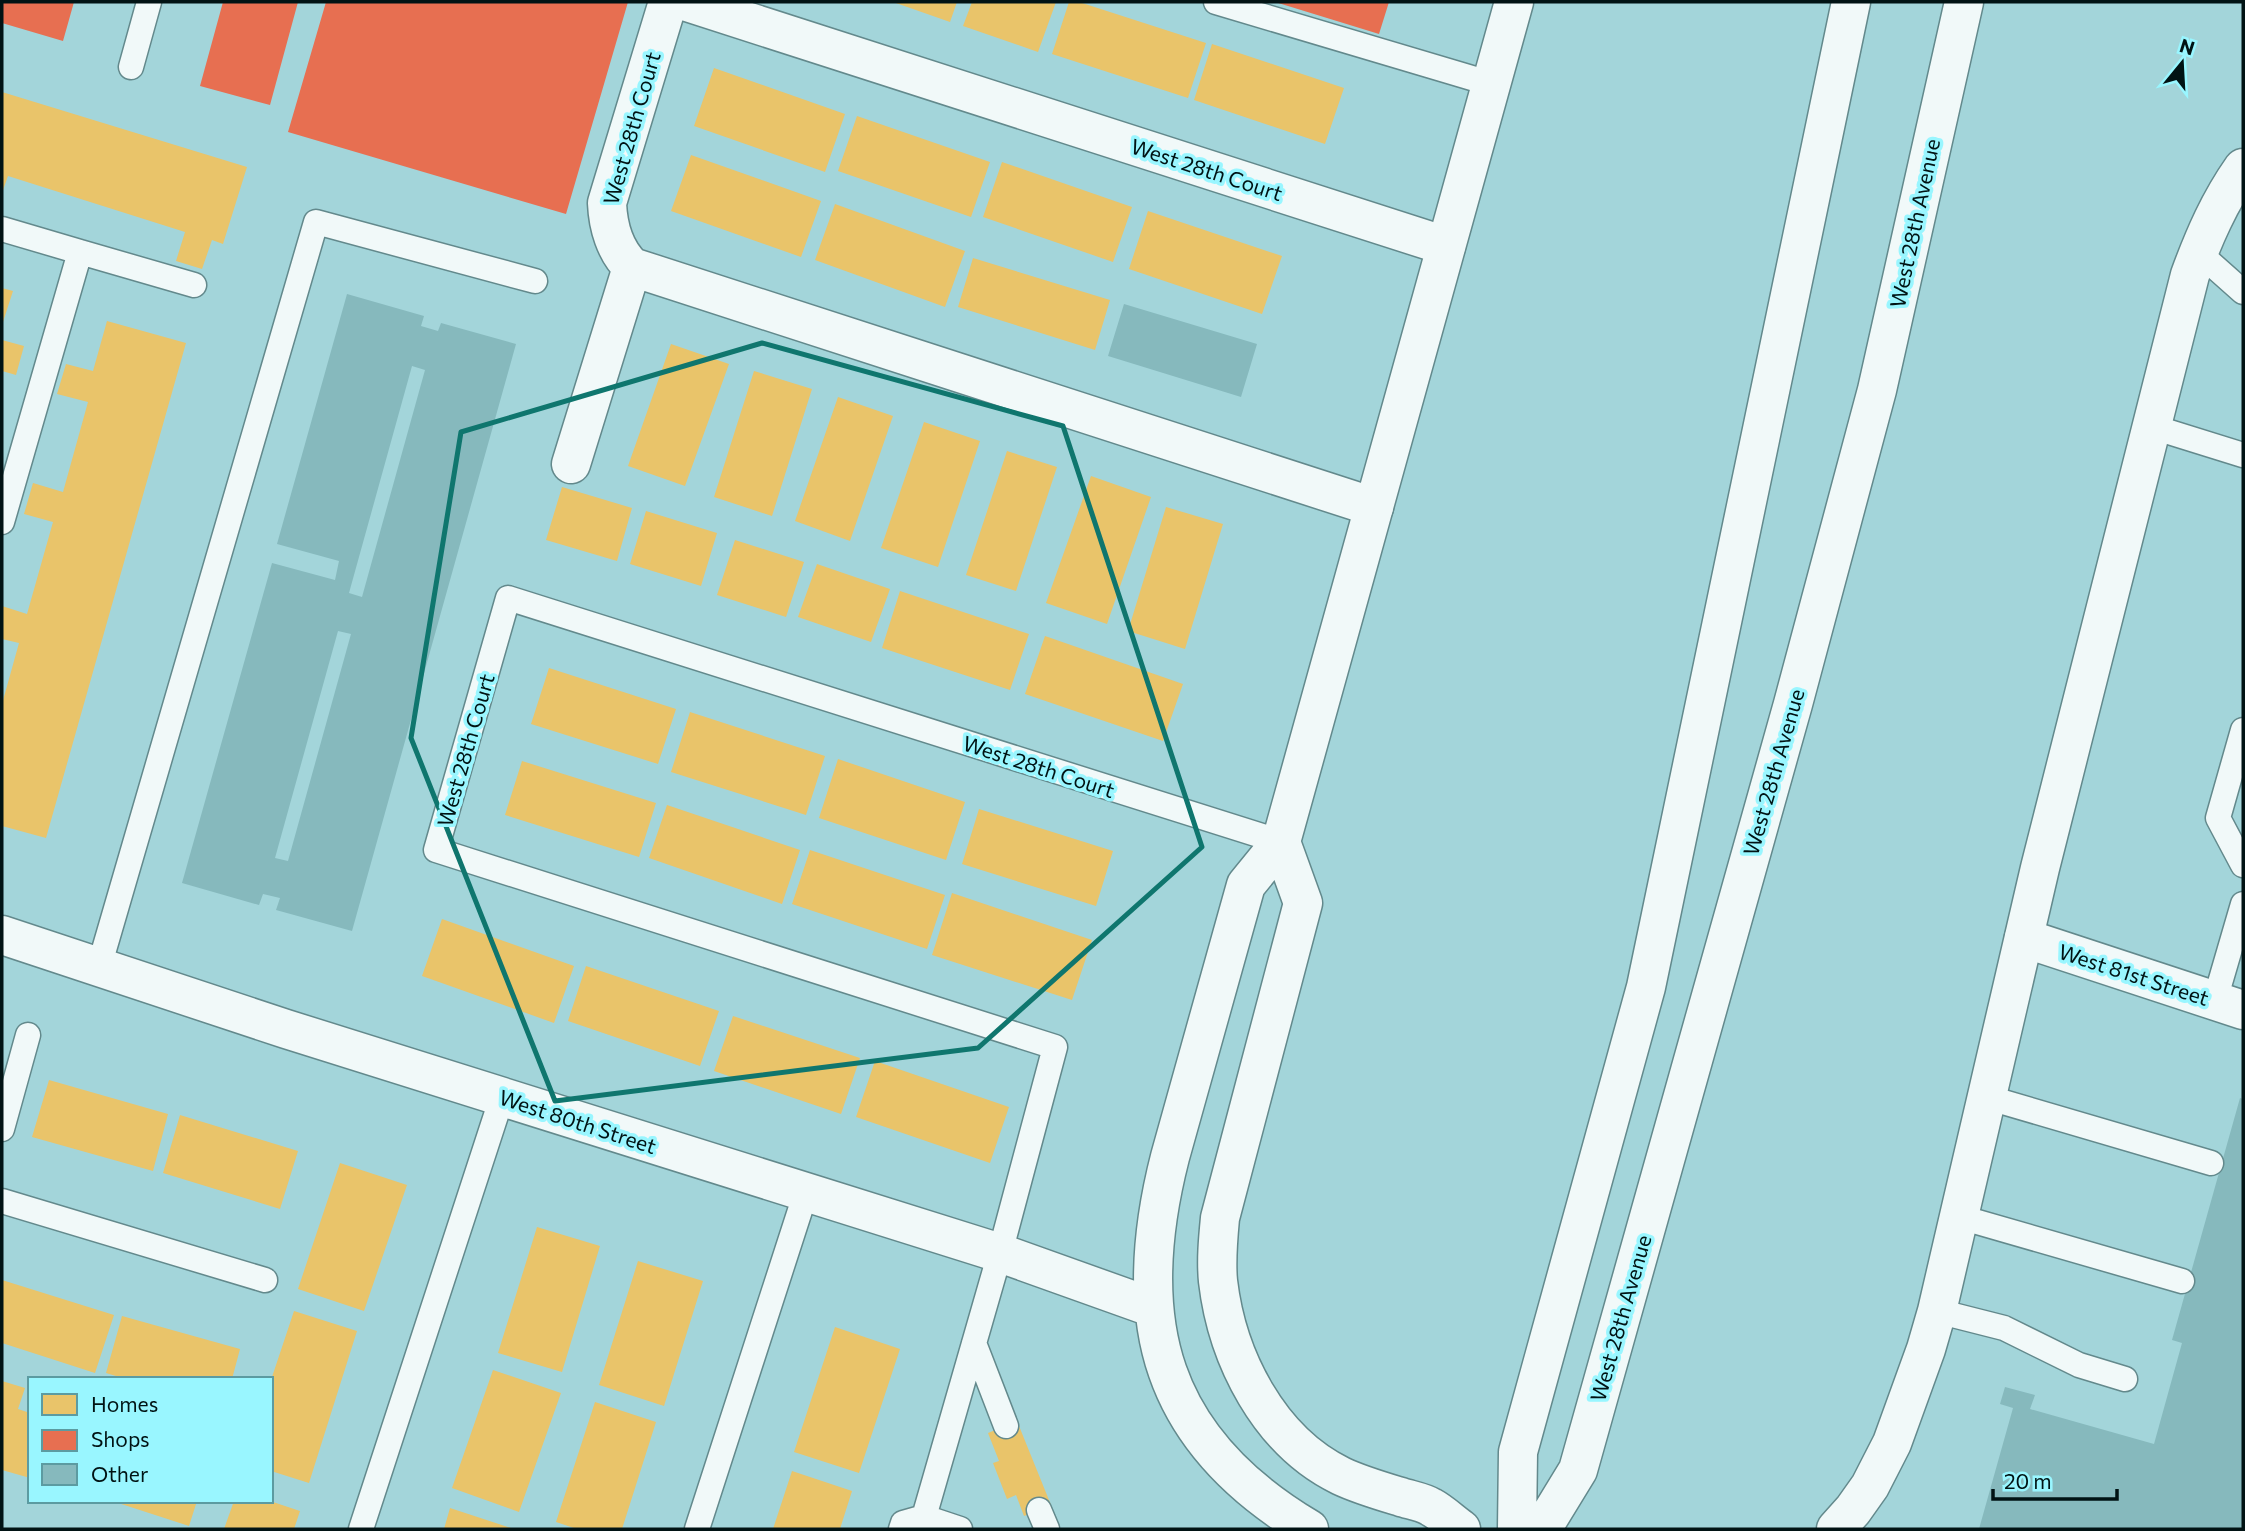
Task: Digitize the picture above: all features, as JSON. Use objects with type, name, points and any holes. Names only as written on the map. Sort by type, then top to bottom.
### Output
[{"type":"street","name":"West 28th Court","points":[[632,267],[616,245],[610,228],[607,203],[668,2]]},
{"type":"street","name":"West 28th Court","points":[[687,2],[1446,246]]},
{"type":"street","points":[[1309,1529],[1243,1483],[1223,1464],[1195,1429],[1183,1408],[1166,1368],[1154,1308],[1154,1235],[1160,1198],[1203,1035],[1247,885],[1281,842],[1514,2]]},
{"type":"street","points":[[1517,1529],[1518,1452],[1646,987],[1851,2]]},
{"type":"street","name":"West 28th Avenue","points":[[1542,1529],[1578,1470],[1793,705],[1877,390],[1964,2]]},
{"type":"street","points":[[1836,1529],[1870,1486],[1892,1443],[1912,1391],[1937,1311],[2024,938],[2190,275],[2226,192],[2243,168]]},
{"type":"street","points":[[571,464],[632,267],[1374,507]]},
{"type":"street","points":[[1281,842],[1303,903],[1220,1218],[1217,1245],[1218,1280],[1229,1334],[1252,1388],[1284,1432],[1308,1454],[1339,1475],[1359,1484],[1430,1506],[1461,1529]]},
{"type":"street","name":"West 80th Street","points":[[2,935],[502,1097],[1000,1253],[1154,1308]]},
{"type":"street","name":"West 81st Street","points":[[2024,938],[2229,1005]]},
{"type":"lane","points":[[131,67],[149,2]]},
{"type":"lane","points":[[1216,2],[1492,83]]},
{"type":"lane","points":[[99,967],[316,222],[535,281]]},
{"type":"lane","points":[[2,229],[194,285]]},
{"type":"lane","points":[[2,522],[80,252]]},
{"type":"lane","points":[[2198,252],[2243,292]]},
{"type":"lane","points":[[2153,427],[2243,455]]},
{"type":"lane","name":"West 28th Court","points":[[1000,1253],[1055,1047],[436,850],[508,598],[1281,842]]},
{"type":"lane","points":[[2243,730],[2218,818],[2243,865]]},
{"type":"lane","points":[[2229,1005],[2243,904]]},
{"type":"lane","points":[[2,1129],[28,1035]]},
{"type":"lane","points":[[361,1529],[502,1097]]},
{"type":"lane","points":[[1986,1097],[2211,1163]]},
{"type":"lane","points":[[697,1529],[806,1192]]},
{"type":"lane","points":[[2,1201],[265,1280]]},
{"type":"lane","points":[[1960,1217],[2182,1281]]},
{"type":"lane","points":[[924,1517],[1000,1253]]},
{"type":"lane","points":[[1937,1311],[2004,1328],[2079,1364],[2125,1379]]},
{"type":"lane","points":[[974,1343],[1006,1426]]},
{"type":"lane","points":[[901,1529],[903,1523],[924,1517],[960,1529]]},
{"type":"highlighted area","points":[[762,343],[1063,426],[1202,847],[978,1048],[555,1101],[411,738],[461,432]]},
{"type":"building: Homes","points":[[893,2],[957,2],[950,22]]},
{"type":"building: Homes","points":[[972,2],[1056,2],[1038,52],[963,26]]},
{"type":"building: Homes","points":[[1069,2],[1079,2],[1206,43],[1188,98],[1052,54]]},
{"type":"building: Homes","points":[[1212,44],[1344,88],[1325,144],[1194,100]]},
{"type":"building: Homes","points":[[714,68],[845,114],[825,172],[694,126]]},
{"type":"building: Homes","points":[[2,92],[247,167],[223,244],[212,240],[202,269],[176,261],[185,232],[8,176],[2,193]]},
{"type":"building: Homes","points":[[857,116],[990,162],[971,217],[838,171]]},
{"type":"building: Homes","points":[[691,155],[821,201],[801,257],[671,211]]},
{"type":"building: Homes","points":[[1002,162],[1132,207],[1113,262],[983,217]]},
{"type":"building: Homes","points":[[835,204],[965,251],[945,307],[815,260]]},
{"type":"building: Homes","points":[[1148,211],[1282,256],[1262,314],[1129,269]]},
{"type":"building: Homes","points":[[973,258],[1110,300],[1095,350],[958,307]]},
{"type":"building: Homes","points":[[2,288],[13,291],[2,325]]},
{"type":"building: Homes","points":[[107,321],[186,343],[46,838],[2,826],[2,704],[19,643],[2,639],[2,606],[27,614],[53,522],[24,514],[33,483],[63,492],[88,402],[57,394],[66,364],[93,371]]},
{"type":"building: Homes","points":[[2,340],[24,346],[16,375],[2,371]]},
{"type":"building: Homes","points":[[671,344],[729,364],[685,486],[628,466]]},
{"type":"building: Homes","points":[[754,371],[812,389],[772,516],[714,497]]},
{"type":"building: Homes","points":[[838,397],[893,416],[850,541],[795,521]]},
{"type":"building: Homes","points":[[924,422],[980,441],[938,567],[881,548]]},
{"type":"building: Homes","points":[[1007,451],[1057,467],[1016,591],[966,575]]},
{"type":"building: Homes","points":[[1091,476],[1151,497],[1107,624],[1046,603]]},
{"type":"building: Homes","points":[[562,487],[632,508],[617,561],[546,540]]},
{"type":"building: Homes","points":[[1166,507],[1223,524],[1185,649],[1128,631]]},
{"type":"building: Homes","points":[[646,511],[717,533],[701,586],[630,564]]},
{"type":"building: Homes","points":[[735,540],[804,562],[786,617],[717,595]]},
{"type":"building: Homes","points":[[817,564],[890,589],[871,642],[798,617]]},
{"type":"building: Homes","points":[[900,591],[1029,634],[1010,690],[882,648]]},
{"type":"building: Homes","points":[[1045,636],[1183,684],[1163,741],[1025,694]]},
{"type":"building: Homes","points":[[549,668],[676,709],[658,764],[531,724]]},
{"type":"building: Homes","points":[[690,712],[825,756],[806,815],[671,772]]},
{"type":"building: Homes","points":[[838,759],[965,802],[946,860],[819,818]]},
{"type":"building: Homes","points":[[522,761],[656,803],[639,857],[505,815]]},
{"type":"building: Homes","points":[[667,805],[800,850],[782,904],[649,858]]},
{"type":"building: Homes","points":[[979,809],[1113,851],[1096,906],[962,864]]},
{"type":"building: Homes","points":[[810,850],[945,895],[927,949],[792,904]]},
{"type":"building: Homes","points":[[952,893],[1092,940],[1072,1000],[932,955]]},
{"type":"building: Homes","points":[[442,919],[574,966],[554,1023],[422,976]]},
{"type":"building: Homes","points":[[586,966],[719,1011],[700,1066],[568,1021]]},
{"type":"building: Homes","points":[[733,1016],[860,1058],[841,1114],[714,1071]]},
{"type":"building: Homes","points":[[875,1061],[1009,1107],[990,1163],[856,1117]]},
{"type":"building: Homes","points":[[49,1080],[168,1114],[153,1171],[32,1137]]},
{"type":"building: Homes","points":[[180,1115],[298,1151],[280,1209],[163,1173]]},
{"type":"building: Homes","points":[[340,1163],[407,1185],[364,1311],[298,1289]]},
{"type":"building: Homes","points":[[537,1227],[600,1246],[562,1372],[498,1353]]},
{"type":"building: Homes","points":[[638,1261],[703,1281],[664,1406],[599,1385]]},
{"type":"building: Homes","points":[[2,1280],[114,1315],[95,1373],[2,1343]]},
{"type":"building: Homes","points":[[294,1311],[357,1331],[309,1483],[273,1472],[272,1377]]},
{"type":"building: Homes","points":[[122,1316],[240,1349],[233,1377],[119,1377],[106,1373]]},
{"type":"building: Homes","points":[[835,1327],[900,1349],[859,1473],[794,1452]]},
{"type":"building: Homes","points":[[493,1370],[561,1393],[519,1512],[452,1488]]},
{"type":"building: Homes","points":[[2,1381],[25,1388],[18,1409],[28,1412],[28,1477],[2,1470]]},
{"type":"building: Homes","points":[[595,1402],[656,1422],[622,1529],[577,1529],[556,1522]]},
{"type":"building: Homes","points":[[1017,1421],[1051,1505],[1024,1516],[1016,1495],[1007,1499],[993,1463],[999,1461],[988,1433]]},
{"type":"building: Homes","points":[[792,1471],[852,1491],[840,1529],[773,1529]]},
{"type":"building: Homes","points":[[273,1502],[300,1511],[294,1529],[224,1529],[233,1503]]},
{"type":"building: Homes","points":[[118,1503],[196,1503],[189,1526]]},
{"type":"building: Homes","points":[[450,1508],[514,1529],[444,1529]]},
{"type":"building: Shops","points":[[2,2],[74,2],[63,41],[2,23]]},
{"type":"building: Shops","points":[[223,2],[298,2],[270,105],[200,86]]},
{"type":"building: Shops","points":[[326,2],[628,2],[566,214],[288,132]]},
{"type":"building: Shops","points":[[1275,2],[1389,2],[1379,34]]},
{"type":"building: Other","points":[[347,294],[424,316],[421,326],[438,331],[441,323],[516,344],[352,931],[276,910],[280,898],[263,894],[259,905],[182,883],[272,563],[335,580],[339,561],[277,544]],"holes":[[[412,366],[425,370],[362,597],[349,593]],[[338,631],[351,634],[288,861],[275,858]]]},
{"type":"building: Other","points":[[1124,304],[1257,344],[1241,397],[1108,356]]},
{"type":"building: Other","points":[[2240,1098],[2243,1099],[2243,1529],[1979,1529],[2013,1408],[2000,1404],[2005,1387],[2035,1395],[2030,1409],[2154,1444],[2182,1343],[2172,1340]]}]
